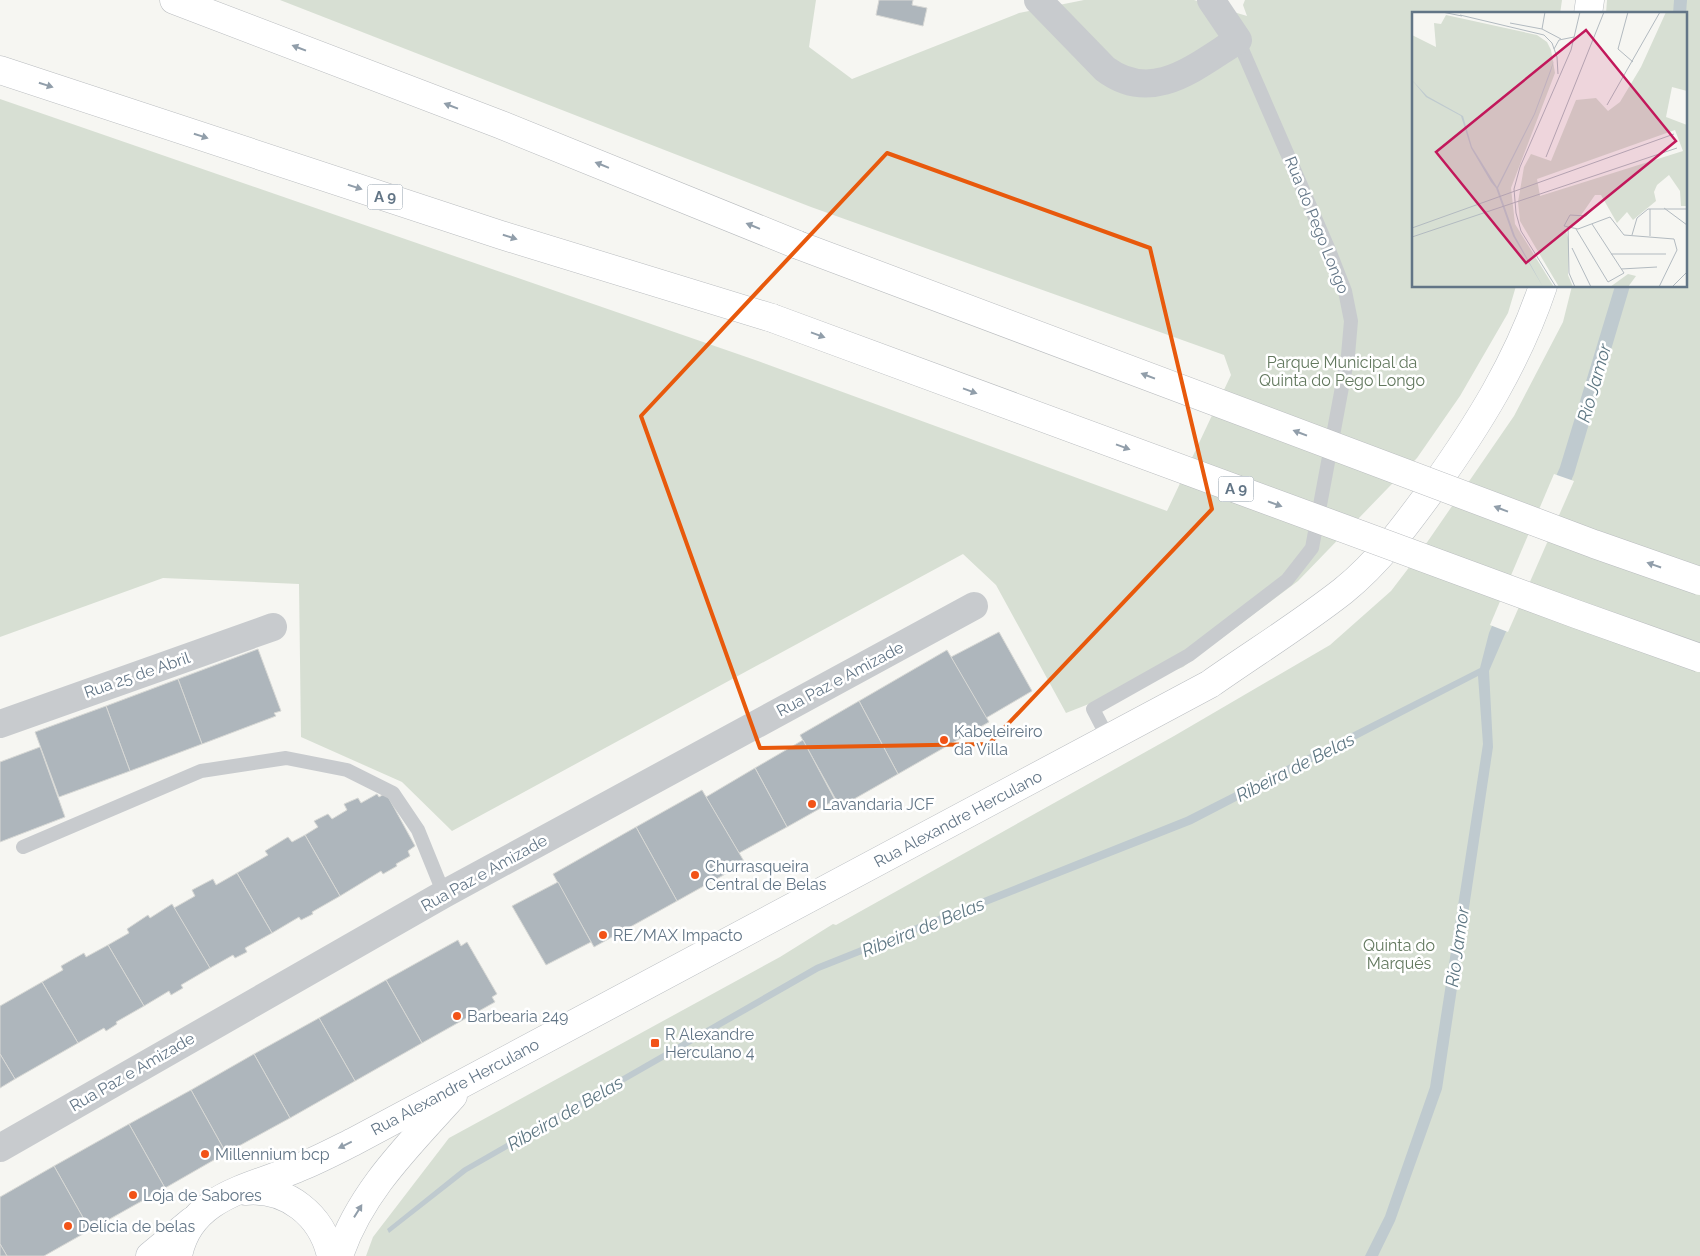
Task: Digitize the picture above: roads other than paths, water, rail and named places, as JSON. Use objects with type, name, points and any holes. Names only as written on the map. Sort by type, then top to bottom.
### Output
[{"type":"main road","points":[[174,0],[500,124],[798,244],[1594,544],[1700,581]]},
{"type":"main road","name":"A 9","points":[[0,70],[501,234],[772,318],[1557,608],[1700,658]]},
{"type":"main road","name":"Rua Alexandre Herculano","points":[[178,1256],[181,1242],[192,1221],[211,1203],[299,1168],[466,1081],[1210,684],[1344,590],[1371,565],[1410,519],[1464,444],[1496,393],[1524,340],[1542,288]]},
{"type":"main road","points":[[339,1256],[355,1214],[380,1178],[466,1081]]},
{"type":"main road","name":"Rua Alexandre Herculano","points":[[234,1193],[260,1190],[284,1196],[306,1210],[322,1230],[330,1256]]},
{"type":"main road","points":[[150,1256],[192,1221]]},
{"type":"street","points":[[1038,0],[1105,69],[1117,78],[1131,83],[1152,84],[1173,80],[1238,40]]},
{"type":"street","name":"Rua do Pego Longo","points":[[1214,2],[1238,40]]},
{"type":"street","name":"Rua Paz e Amizade","points":[[0,1148],[444,894],[974,606]]},
{"type":"street","name":"Rua 25 de Abril","points":[[0,724],[274,627]]},
{"type":"lane","name":"Rua do Pego Longo","points":[[1108,738],[1093,709],[1190,655],[1287,580],[1312,548],[1338,414],[1348,355],[1351,321],[1345,291],[1312,207],[1238,40]]},
{"type":"lane","points":[[23,847],[201,771],[286,758],[347,770],[393,793],[418,830],[444,894]]},
{"type":"water","points":[[1674,0],[1687,0],[1686,12],[1673,12]]},
{"type":"water","points":[[1614,288],[1629,288],[1574,474],[1489,671],[1493,747],[1442,1089],[1395,1221],[1378,1256],[1365,1256],[1385,1216],[1430,1087],[1483,744],[1478,676],[1192,824],[819,971],[467,1172],[389,1233],[387,1229],[463,1168],[816,965],[1186,817],[1480,668],[1489,633],[1560,467]]},
{"type":"place","name":"Kabeleireiro da Villa","points":[[944,740]]},
{"type":"place","name":"Lavandaria JCF","points":[[812,804]]},
{"type":"place","name":"Churrasqueira Central de Belas","points":[[695,875]]},
{"type":"place","name":"RE/MAX Impacto","points":[[603,935]]},
{"type":"place","name":"Barbearia 249","points":[[457,1016]]},
{"type":"place","name":"R Alexandre Herculano 4","points":[[655,1043]]},
{"type":"place","name":"Millennium bcp","points":[[205,1154]]},
{"type":"place","name":"Loja de Sabores","points":[[133,1195]]},
{"type":"place","name":"Delícia de belas","points":[[68,1226]]},
{"type":"park label","name":"Parque Municipal da Quinta do Pego Longo","points":[[1342,371]]},
{"type":"park label","name":"Quinta do Marquês","points":[[1399,954]]},
{"type":"water label","name":"Rio Jamor","points":[[1594,383]]},
{"type":"water label","name":"Ribeira de Belas","points":[[1295,767]]},
{"type":"water label","name":"Ribeira de Belas","points":[[923,927]]},
{"type":"water label","name":"Rio Jamor","points":[[1457,947]]},
{"type":"water label","name":"Ribeira de Belas","points":[[565,1113]]}]
